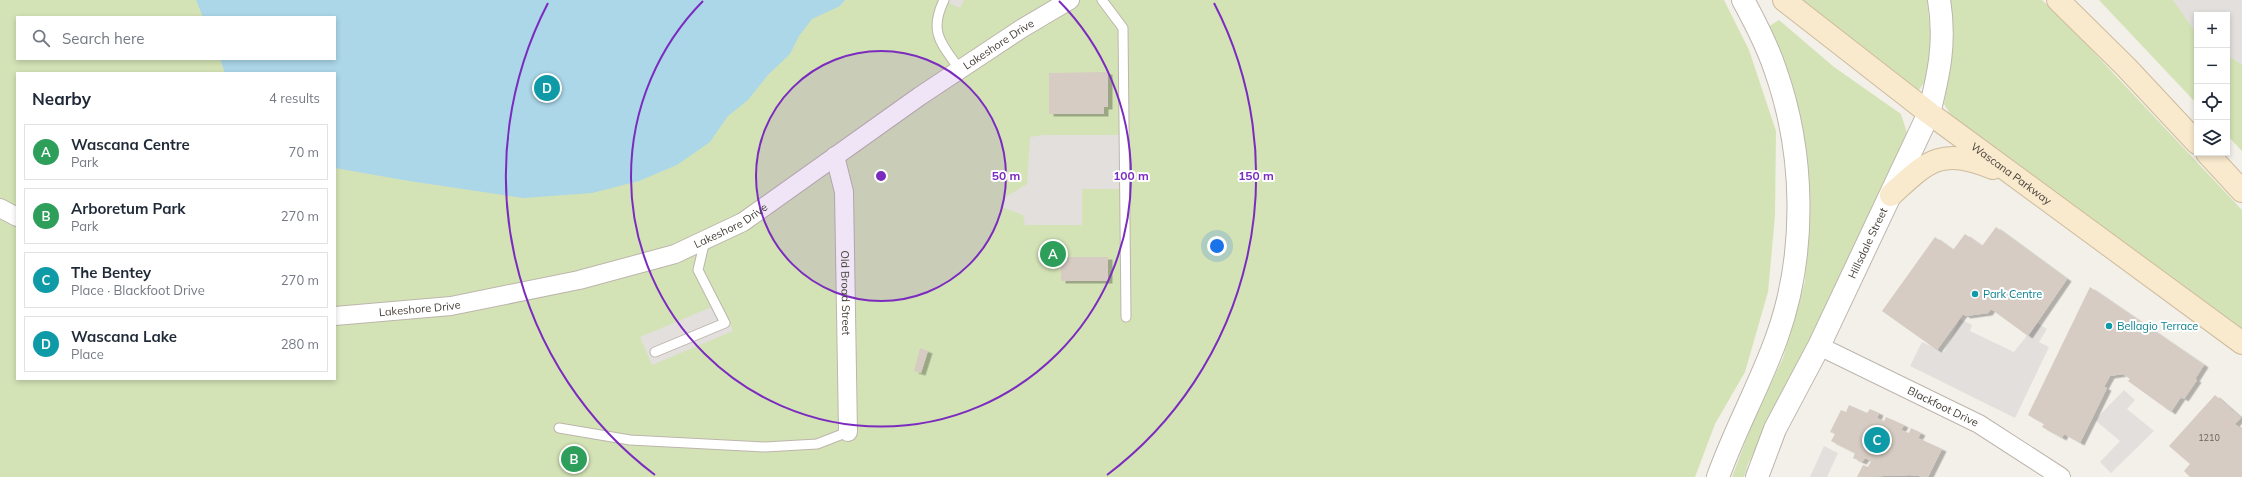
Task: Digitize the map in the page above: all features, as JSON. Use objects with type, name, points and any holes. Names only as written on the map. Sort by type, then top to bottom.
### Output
[{"type":"main road","name":"Wascana Parkway","points":[[1784,0],[1929,113],[2242,344]]},
{"type":"main road","points":[[2058,0],[2126,67],[2194,140]]},
{"type":"main road","points":[[2210,156],[2242,191]]},
{"type":"main road","points":[[1891,195],[1919,169],[1933,161],[1944,158],[1959,158],[1979,162],[2016,176]]},
{"type":"street","name":"Lakeshore Drive","points":[[336,316],[451,306],[579,280],[675,254],[743,222],[793,188],[835,156],[960,70],[1021,29],[1070,0]]},
{"type":"street","points":[[1718,477],[1732,438],[1777,336],[1789,293],[1797,249],[1796,158],[1786,104],[1775,68],[1743,0]]},
{"type":"street","name":"Hillsdale Street","points":[[1757,477],[1775,429],[1819,346],[1929,113],[1940,72],[1942,41],[1939,0]]},
{"type":"street","name":"Old Broad Street","points":[[835,156],[844,192],[848,432]]},
{"type":"street","points":[[0,208],[16,216]]},
{"type":"street","name":"Blackfoot Drive","points":[[1819,346],[1979,424],[2061,477]]},
{"type":"lane","points":[[944,0],[938,16],[936,27],[939,38],[960,70]]},
{"type":"lane","points":[[1102,0],[1123,28],[1126,317]]},
{"type":"lane","points":[[655,352],[725,323],[698,270],[705,240]]},
{"type":"lane","points":[[559,428],[630,440],[765,447],[817,444],[848,432]]},
{"type":"green space","points":[[0,0],[1724,0],[1749,50],[1776,131],[1775,216],[1768,292],[1745,372],[1715,424],[1695,477],[0,477]]},
{"type":"green space","points":[[1799,0],[1927,0],[1931,38],[1927,79],[1918,91]]},
{"type":"green space","points":[[1948,0],[2042,0],[2068,25],[2242,210],[2242,331],[1954,120],[1944,104],[1951,52],[1951,26]]},
{"type":"green space","points":[[2099,0],[2242,0],[2242,151],[2230,138],[2230,12],[2194,12],[2194,101]]},
{"type":"green space","points":[[1779,20],[1834,67],[1901,114],[1908,136],[1748,464],[1744,477],[1732,477],[1754,419],[1783,358],[1805,281],[1810,195],[1800,119],[1768,27]]},
{"type":"shaded area","points":[[942,0],[964,0],[960,8]]},
{"type":"shaded area","points":[[2173,0],[2242,0],[2242,65],[2230,57],[2230,12],[2194,12],[2194,30]]},
{"type":"shaded area","points":[[1044,135],[1130,135],[1130,189],[1082,189],[1082,225],[1025,225],[1023,215],[1004,208],[1004,198],[1027,184],[1030,137]]},
{"type":"shaded area","points":[[721,303],[733,331],[652,365],[640,337]]},
{"type":"shaded area","points":[[1960,319],[1972,325],[1970,331],[2014,352],[2037,323],[2047,329],[2039,342],[2049,347],[2015,418],[1910,366],[1922,342],[1944,352]]},
{"type":"shaded area","points":[[2124,390],[2135,400],[2127,409],[2154,431],[2111,473],[2100,462],[2120,441],[2095,420]]},
{"type":"shaded area","points":[[1824,446],[1838,453],[1827,477],[1810,477]]},
{"type":"water","points":[[196,0],[845,0],[840,6],[812,19],[799,36],[790,54],[768,75],[748,100],[728,116],[710,142],[677,165],[639,181],[592,193],[523,198],[336,168],[336,72],[225,72],[220,60],[336,60],[336,16],[203,16]]},
{"type":"building","points":[[1108,72],[1108,107],[1104,107],[1104,114],[1049,114],[1049,73]]},
{"type":"building","name":"Park Centre","points":[[1996,227],[2067,279],[2028,336],[1991,309],[1988,313],[1966,316],[1963,314],[1937,350],[1882,311],[1935,237],[1953,250],[1965,234],[1982,246]]},
{"type":"building","points":[[1061,257],[1108,257],[1108,281],[1061,281]]},
{"type":"building","name":"Bellagio Terrace","points":[[2090,287],[2204,365],[2195,379],[2197,380],[2184,399],[2181,397],[2171,412],[2128,381],[2130,379],[2123,374],[2110,376],[2104,387],[2107,388],[2080,443],[2064,434],[2062,438],[2042,427],[2044,424],[2028,415]]},
{"type":"building","points":[[920,348],[928,351],[921,373],[914,371]]},
{"type":"building","points":[[2215,395],[2241,418],[2235,424],[2242,430],[2242,477],[2190,477],[2184,471],[2190,464],[2169,446]]},
{"type":"building","points":[[1849,405],[1867,413],[1870,409],[1879,413],[1877,418],[1884,421],[1886,417],[1904,425],[1901,430],[1909,433],[1911,428],[1921,433],[1918,438],[1942,449],[1928,477],[1910,475],[1857,477],[1863,465],[1868,467],[1871,461],[1865,458],[1862,462],[1853,458],[1855,453],[1831,441],[1835,434],[1830,432],[1841,410],[1846,412]]},
{"type":"place","name":"Wascana Lake","points":[[547,88]]},
{"type":"place","name":"Wascana Centre","points":[[1053,254]]},
{"type":"place","name":"Park Centre","points":[[1975,294]]},
{"type":"place","name":"Bellagio Terrace","points":[[2109,326]]},
{"type":"place","name":"The Bentey","points":[[1877,440]]},
{"type":"place","name":"Arboretum Park","points":[[574,459]]}]
